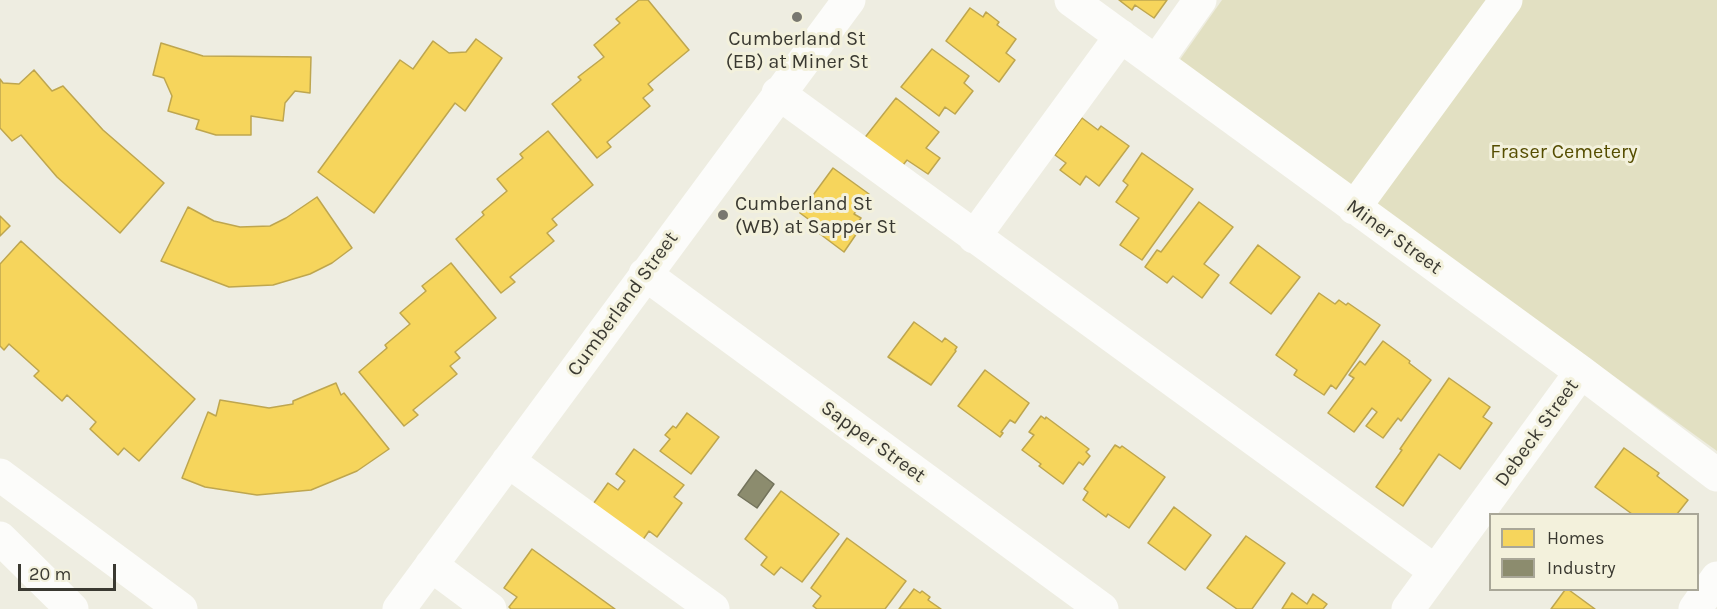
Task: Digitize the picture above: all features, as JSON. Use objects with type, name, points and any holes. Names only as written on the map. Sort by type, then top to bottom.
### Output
[{"type":"street","name":"Cumberland Street","points":[[399,609],[778,93],[849,0]]},
{"type":"street","name":"Miner Street","points":[[1071,0],[1581,372],[1717,475]]},
{"type":"street","points":[[1156,62],[1200,0]]},
{"type":"street","points":[[1354,208],[1506,0]]},
{"type":"street","points":[[974,237],[1121,36]]},
{"type":"street","points":[[778,93],[1435,571]]},
{"type":"street","name":"Sapper Street","points":[[645,274],[1102,609]]},
{"type":"street","name":"Debeck Street","points":[[1408,609],[1581,372]]},
{"type":"street","points":[[508,461],[713,609]]},
{"type":"street","points":[[0,475],[181,609]]},
{"type":"street","points":[[0,538],[72,609]]},
{"type":"street","points":[[431,565],[490,609]]},
{"type":"street","points":[[1695,609],[1717,578]]},
{"type":"green space","name":"Fraser Cemetery","points":[[1222,0],[1717,0],[1717,451],[1179,61]]},
{"type":"building: Homes","points":[[639,0],[648,0],[689,50],[648,84],[653,90],[643,98],[650,106],[607,142],[611,147],[597,158],[552,104],[581,80],[578,77],[604,57],[594,45],[620,23],[616,19]]},
{"type":"building: Homes","points":[[1119,0],[1167,0],[1154,18],[1135,5],[1132,10]]},
{"type":"building: Homes","points":[[970,8],[983,17],[986,12],[999,22],[997,25],[1016,39],[1006,53],[1015,60],[999,82],[946,41]]},
{"type":"building: Homes","points":[[476,39],[502,58],[465,111],[455,103],[374,213],[318,172],[400,60],[413,69],[433,41],[449,53],[466,52]]},
{"type":"building: Homes","points":[[161,43],[203,56],[311,57],[310,93],[295,91],[285,103],[283,121],[251,116],[251,135],[216,135],[196,129],[199,120],[168,111],[172,96],[164,78],[153,75]]},
{"type":"building: Homes","points":[[932,49],[969,76],[964,83],[973,91],[955,114],[945,107],[939,116],[901,87]]},
{"type":"building: Homes","points":[[34,70],[52,91],[63,86],[103,130],[164,183],[120,233],[57,177],[21,135],[12,141],[0,128],[0,79],[3,83],[19,84]]},
{"type":"building: Homes","points":[[896,98],[939,132],[926,148],[940,158],[928,174],[907,160],[900,169],[863,140]]},
{"type":"building: Homes","points":[[1082,118],[1098,130],[1101,126],[1129,146],[1099,186],[1086,176],[1080,185],[1060,170],[1066,163],[1055,155]]},
{"type":"building: Homes","points":[[548,131],[593,185],[552,219],[557,225],[547,233],[554,241],[510,277],[515,282],[501,293],[456,239],[484,215],[482,212],[507,191],[497,179],[523,158],[520,154]]},
{"type":"building: Homes","points":[[1142,153],[1193,189],[1142,260],[1120,245],[1139,218],[1116,202],[1128,185],[1123,181]]},
{"type":"building: Homes","points":[[833,168],[869,194],[854,214],[861,218],[853,230],[857,233],[844,252],[816,231],[819,227],[800,213]]},
{"type":"building: Homes","points":[[317,197],[352,248],[332,263],[310,274],[273,285],[229,287],[161,261],[188,207],[214,221],[240,227],[270,226]]},
{"type":"building: Homes","points":[[1199,202],[1233,227],[1204,264],[1219,275],[1202,298],[1173,276],[1167,283],[1145,267],[1157,250],[1161,252]]},
{"type":"building: Homes","points":[[0,216],[10,226],[0,236]]},
{"type":"building: Homes","points":[[21,241],[195,399],[139,461],[124,448],[118,455],[90,429],[96,422],[67,395],[62,401],[34,376],[39,371],[9,344],[4,350],[0,346],[0,264]]},
{"type":"building: Homes","points":[[1258,245],[1300,277],[1271,314],[1230,283]]},
{"type":"building: Homes","points":[[451,263],[496,318],[455,352],[460,358],[450,366],[457,374],[413,410],[418,415],[404,426],[359,372],[387,348],[385,345],[410,324],[400,313],[426,291],[422,286]]},
{"type":"building: Homes","points":[[1319,293],[1335,304],[1339,300],[1346,305],[1348,303],[1380,325],[1336,389],[1331,385],[1324,395],[1294,375],[1297,370],[1276,355]]},
{"type":"building: Homes","points":[[914,322],[942,342],[945,338],[957,347],[931,385],[888,357]]},
{"type":"building: Homes","points":[[1383,341],[1431,380],[1401,421],[1398,418],[1383,438],[1366,426],[1377,412],[1372,408],[1354,432],[1328,413],[1354,378],[1349,375],[1360,361],[1365,365]]},
{"type":"building: Homes","points":[[985,370],[1029,403],[1015,423],[1010,420],[1000,437],[958,406]]},
{"type":"building: Homes","points":[[1449,378],[1490,407],[1483,417],[1492,423],[1460,469],[1439,454],[1403,506],[1376,487]]},
{"type":"building: Homes","points":[[336,383],[341,395],[344,393],[389,449],[357,471],[311,490],[257,495],[205,487],[182,478],[208,412],[216,416],[220,400],[269,408],[293,404],[293,401]]},
{"type":"building: Homes","points":[[687,413],[719,437],[691,474],[660,451],[670,439],[665,435],[673,426],[676,428]]},
{"type":"building: Homes","points":[[1041,416],[1045,419],[1046,417],[1089,449],[1086,452],[1090,456],[1083,465],[1079,462],[1063,484],[1022,450],[1034,435],[1029,432]]},
{"type":"building: Homes","points":[[1115,445],[1120,448],[1122,446],[1165,477],[1129,528],[1108,514],[1106,517],[1083,500],[1088,492],[1084,489]]},
{"type":"building: Homes","points":[[1624,448],[1659,473],[1657,476],[1688,500],[1678,513],[1631,513],[1595,487]]},
{"type":"building: Homes","points":[[634,449],[684,485],[674,497],[682,503],[657,537],[649,531],[640,544],[591,507],[608,483],[618,490],[625,481],[616,474]]},
{"type":"building: Homes","points":[[781,491],[839,534],[802,582],[781,567],[774,575],[761,565],[767,557],[745,539]]},
{"type":"building: Homes","points":[[1174,507],[1211,535],[1185,570],[1148,543]]},
{"type":"building: Homes","points":[[1246,536],[1285,563],[1252,609],[1237,609],[1207,588]]},
{"type":"building: Homes","points":[[847,538],[906,581],[885,609],[817,609],[813,606],[821,596],[811,588]]},
{"type":"building: Homes","points":[[532,549],[615,609],[511,609],[509,607],[517,597],[504,588]]},
{"type":"building: Homes","points":[[914,589],[920,593],[922,591],[930,597],[928,600],[941,609],[899,609]]},
{"type":"building: Homes","points":[[1564,591],[1570,591],[1595,609],[1551,609]]},
{"type":"building: Homes","points":[[1292,593],[1307,604],[1313,594],[1327,604],[1323,609],[1282,609]]},
{"type":"building: Industry","points":[[756,470],[774,484],[757,508],[738,495]]},
{"type":"place","name":"Cumberland St (EB) at Miner St","points":[[797,17]]},
{"type":"place","name":"Cumberland St (WB) at Sapper St","points":[[723,215]]}]
